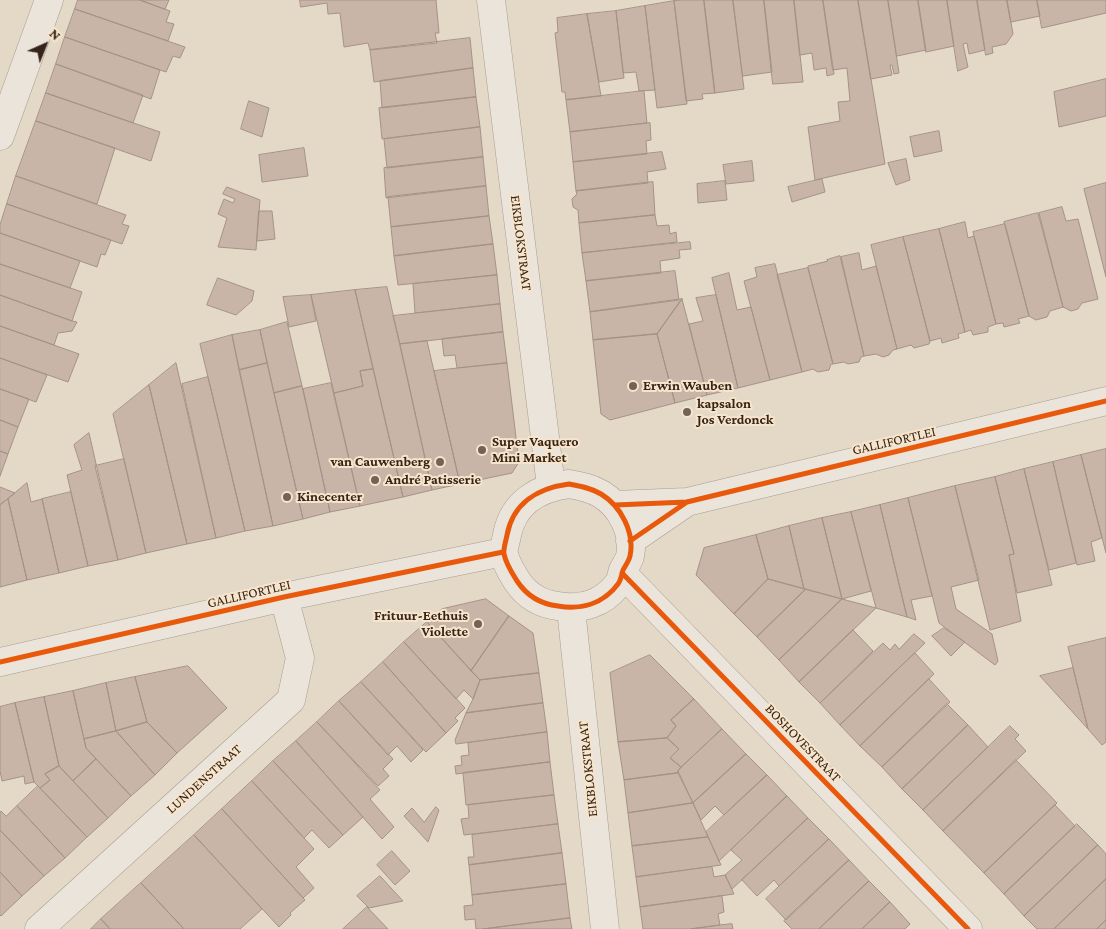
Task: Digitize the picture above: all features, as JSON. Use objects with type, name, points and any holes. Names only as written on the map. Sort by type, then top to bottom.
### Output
[{"type":"street","points":[[0,136],[49,0]]},
{"type":"street","name":"EIKBLOKSTRAAT","points":[[490,0],[551,486]]},
{"type":"street","name":"GALLIFORTLEI","points":[[615,505],[686,502],[1106,401]]},
{"type":"street","points":[[569,484],[586,487],[602,494],[615,505],[626,522],[630,541],[630,556],[619,583],[605,597],[588,606],[571,609],[545,604],[524,592],[511,571],[504,552],[508,527],[518,509],[533,495],[551,486],[569,484]]},
{"type":"street","name":"GALLIFORTLEI","points":[[630,541],[686,502]]},
{"type":"street","name":"GALLIFORTLEI","points":[[0,662],[284,597],[504,552]]},
{"type":"street","name":"BOSHOVESTRAAT","points":[[622,573],[968,929]]},
{"type":"street","name":"LUNDENSTRAAT","points":[[39,929],[291,700],[300,658],[284,597]]},
{"type":"street","name":"EIKBLOKSTRAAT","points":[[571,609],[605,929]]},
{"type":"building","points":[[78,0],[140,0],[170,11],[166,22],[174,24],[168,41],[75,9]]},
{"type":"building","points":[[140,0],[169,0],[165,9]]},
{"type":"building","points":[[300,0],[436,0],[439,33],[435,33],[437,43],[370,50],[368,43],[344,47],[340,13],[328,14],[327,3],[301,7]]},
{"type":"building","points":[[704,0],[715,93],[702,94],[703,99],[686,101],[674,1]]},
{"type":"building","points":[[704,0],[733,0],[744,89],[715,93]]},
{"type":"building","points":[[733,0],[764,0],[772,72],[743,76]]},
{"type":"building","points":[[764,0],[794,0],[803,82],[773,84]]},
{"type":"building","points":[[794,0],[823,0],[834,74],[827,76],[826,68],[814,70],[812,53],[800,55]]},
{"type":"building","points":[[823,0],[858,0],[885,164],[815,180],[808,127],[840,121],[838,102],[850,101],[847,68],[833,70]]},
{"type":"building","points":[[858,0],[888,0],[899,73],[894,74],[892,65],[890,65],[892,75],[871,79]]},
{"type":"building","points":[[888,0],[918,0],[926,50],[897,56]]},
{"type":"building","points":[[918,0],[947,0],[954,46],[926,52]]},
{"type":"building","points":[[947,0],[977,0],[985,50],[969,54],[967,43],[963,44],[968,67],[958,71]]},
{"type":"building","points":[[977,0],[1007,0],[1013,34],[1006,44],[992,47],[993,53],[986,55]]},
{"type":"building","points":[[1007,0],[1037,0],[1040,16],[1011,22]]},
{"type":"building","points":[[1037,0],[1106,0],[1106,13],[1042,28]]},
{"type":"building","points":[[674,1],[687,104],[657,108],[645,6]]},
{"type":"building","points":[[645,6],[655,90],[639,91],[636,72],[623,73],[616,11]]},
{"type":"building","points":[[75,9],[185,47],[180,58],[173,56],[166,72],[65,37]]},
{"type":"building","points":[[616,11],[624,78],[599,82],[587,14]]},
{"type":"building","points":[[587,14],[601,96],[566,100],[565,92],[562,92],[555,33],[558,32],[557,18]]},
{"type":"building","points":[[65,37],[160,70],[151,99],[56,64]]},
{"type":"building","points":[[470,38],[473,68],[374,82],[370,50]]},
{"type":"building","points":[[56,64],[143,95],[133,123],[46,93]]},
{"type":"building","points":[[473,68],[476,97],[382,108],[380,81]]},
{"type":"building","points":[[1106,79],[1106,116],[1059,127],[1054,92]]},
{"type":"building","points":[[644,91],[647,123],[570,132],[566,100]]},
{"type":"building","points":[[46,93],[160,132],[151,161],[36,121]]},
{"type":"building","points":[[476,97],[480,127],[382,139],[379,108]]},
{"type":"building","points":[[249,101],[269,108],[262,137],[241,129]]},
{"type":"building","points":[[36,121],[115,148],[97,204],[16,176]]},
{"type":"building","points":[[650,123],[651,140],[646,141],[647,154],[573,162],[570,132]]},
{"type":"building","points":[[480,127],[483,157],[387,168],[384,139]]},
{"type":"building","points":[[939,131],[942,151],[914,157],[910,137]]},
{"type":"building","points":[[304,148],[308,176],[262,182],[259,155]]},
{"type":"building","points":[[662,152],[666,169],[647,172],[648,183],[576,191],[573,162]]},
{"type":"building","points":[[483,157],[486,186],[386,198],[384,168]]},
{"type":"building","points":[[906,159],[910,180],[896,185],[888,163]]},
{"type":"building","points":[[752,161],[754,181],[726,184],[723,165]]},
{"type":"building","points":[[16,176],[126,215],[122,224],[129,226],[122,244],[7,204]]},
{"type":"building","points":[[822,179],[825,192],[792,202],[788,187]]},
{"type":"building","points":[[725,181],[727,200],[698,203],[697,184]]},
{"type":"building","points":[[653,182],[655,215],[579,223],[578,210],[573,207],[572,199],[577,194],[576,191]]},
{"type":"building","points":[[1106,183],[1106,277],[1084,189]]},
{"type":"building","points":[[486,186],[489,216],[391,227],[388,197]]},
{"type":"building","points":[[227,187],[260,200],[256,250],[218,247],[227,218],[218,214],[224,199],[233,203],[235,199],[223,194]]},
{"type":"building","points":[[7,204],[111,240],[105,255],[101,254],[97,267],[0,233],[0,225]]},
{"type":"building","points":[[1062,207],[1066,221],[1078,219],[1098,299],[1082,303],[1078,309],[1071,311],[1063,307],[1039,213]]},
{"type":"building","points":[[259,211],[272,211],[275,239],[257,241]]},
{"type":"building","points":[[1038,213],[1063,307],[1050,311],[1047,317],[1036,320],[1029,316],[1004,222]]},
{"type":"building","points":[[655,215],[657,226],[669,225],[670,234],[676,232],[677,242],[582,253],[579,223]]},
{"type":"building","points":[[489,216],[493,244],[394,256],[391,227]]},
{"type":"building","points":[[965,222],[968,238],[974,236],[996,324],[988,327],[988,332],[973,335],[971,330],[965,332],[939,229]]},
{"type":"building","points":[[1005,224],[1029,316],[1018,319],[1020,323],[1004,327],[1003,323],[996,324],[973,232]]},
{"type":"building","points":[[939,229],[965,332],[958,334],[959,338],[942,343],[941,338],[930,341],[903,237]]},
{"type":"building","points":[[0,233],[80,261],[70,288],[0,264]]},
{"type":"building","points":[[903,237],[930,341],[929,344],[914,348],[911,345],[897,349],[871,245]]},
{"type":"building","points":[[690,242],[691,249],[679,250],[680,258],[660,261],[661,273],[586,281],[582,253]]},
{"type":"building","points":[[493,244],[497,275],[398,285],[394,256]]},
{"type":"building","points":[[859,253],[862,270],[876,266],[897,349],[883,357],[876,354],[864,356],[841,257]]},
{"type":"building","points":[[840,256],[864,356],[861,357],[859,362],[848,364],[844,362],[833,364],[808,268],[808,266]]},
{"type":"building","points":[[0,264],[82,292],[72,321],[0,295]]},
{"type":"building","points":[[775,264],[802,372],[770,380],[744,281],[757,277],[755,268]]},
{"type":"building","points":[[808,268],[833,364],[831,364],[829,370],[818,372],[813,369],[802,372],[777,275]]},
{"type":"building","points":[[675,271],[679,300],[590,312],[586,281]]},
{"type":"building","points":[[729,273],[737,310],[751,307],[770,380],[738,388],[712,278]]},
{"type":"building","points":[[497,275],[500,304],[415,313],[413,284]]},
{"type":"building","points":[[218,278],[254,291],[252,301],[236,315],[207,305]]},
{"type":"building","points":[[387,287],[432,490],[403,497],[355,290]]},
{"type":"building","points":[[355,290],[373,369],[360,371],[363,386],[334,393],[311,295]]},
{"type":"building","points":[[0,295],[77,322],[72,331],[58,333],[54,345],[0,326]]},
{"type":"building","points":[[311,295],[316,321],[289,327],[283,297]]},
{"type":"building","points":[[716,295],[738,388],[707,395],[689,324],[703,321],[696,298]]},
{"type":"building","points":[[682,299],[707,395],[675,403],[657,334]]},
{"type":"building","points":[[682,299],[657,334],[593,340],[590,312]]},
{"type":"building","points":[[500,304],[503,332],[400,344],[393,316]]},
{"type":"building","points":[[287,322],[302,386],[274,393],[260,330]]},
{"type":"building","points":[[0,326],[79,354],[68,382],[0,358]]},
{"type":"building","points":[[260,330],[267,363],[239,370],[232,335]]},
{"type":"building","points":[[503,332],[507,363],[457,368],[455,355],[444,356],[442,339]]},
{"type":"building","points":[[657,334],[675,403],[610,420],[601,414],[593,340]]},
{"type":"building","points":[[232,335],[273,526],[245,531],[200,344]]},
{"type":"building","points":[[427,341],[460,484],[432,490],[400,344]]},
{"type":"building","points":[[0,358],[47,375],[36,402],[0,389]]},
{"type":"building","points":[[176,363],[216,538],[187,544],[149,385]]},
{"type":"building","points":[[267,363],[303,519],[273,526],[239,370]]},
{"type":"building","points":[[507,363],[519,462],[512,473],[460,484],[434,371]]},
{"type":"building","points":[[373,369],[403,497],[360,506],[334,393],[363,386],[360,371]]},
{"type":"building","points":[[208,377],[245,531],[216,538],[182,384]]},
{"type":"building","points":[[331,383],[360,506],[330,512],[303,389]]},
{"type":"building","points":[[149,385],[187,544],[146,553],[113,414]]},
{"type":"building","points":[[302,386],[330,512],[303,519],[274,393]]},
{"type":"building","points":[[0,389],[29,399],[18,427],[0,420]]},
{"type":"building","points":[[0,420],[18,427],[8,454],[0,451]]},
{"type":"building","points":[[89,433],[118,560],[88,566],[67,475],[82,470],[74,445]]},
{"type":"building","points":[[1106,449],[1106,553],[1081,455]]},
{"type":"building","points":[[0,451],[8,454],[0,476]]},
{"type":"building","points":[[1081,455],[1102,538],[1091,542],[1095,561],[1077,565],[1053,462]]},
{"type":"building","points":[[124,459],[146,553],[118,560],[95,466]]},
{"type":"building","points":[[1053,462],[1076,563],[1049,570],[1024,469]]},
{"type":"building","points":[[1024,469],[1052,585],[1017,593],[1009,555],[1014,554],[995,477]]},
{"type":"building","points":[[995,477],[1014,554],[1009,555],[1021,621],[990,630],[955,486]]},
{"type":"building","points":[[27,483],[31,502],[42,499],[59,573],[27,580],[8,499]]},
{"type":"building","points":[[955,486],[979,580],[951,587],[956,609],[992,634],[998,661],[995,665],[939,623],[908,498]]},
{"type":"building","points":[[0,487],[15,493],[0,505]]},
{"type":"building","points":[[71,492],[88,566],[59,573],[42,499]]},
{"type":"building","points":[[908,498],[932,596],[911,600],[916,620],[907,617],[880,505]]},
{"type":"building","points":[[8,499],[27,580],[0,587],[0,505]]},
{"type":"building","points":[[880,505],[907,617],[876,608],[851,512]]},
{"type":"building","points":[[851,512],[871,591],[842,599],[822,518]]},
{"type":"building","points":[[822,518],[842,599],[804,589],[789,526]]},
{"type":"building","points":[[789,526],[804,589],[768,579],[756,535]]},
{"type":"building","points":[[756,535],[768,579],[734,614],[696,575],[704,548]]},
{"type":"building","points":[[768,579],[806,589],[757,637],[734,614]]},
{"type":"building","points":[[806,589],[842,599],[779,660],[757,637]]},
{"type":"building","points":[[486,599],[509,616],[471,671],[427,622],[442,609]]},
{"type":"building","points":[[842,599],[876,608],[799,682],[779,660]]},
{"type":"building","points":[[509,616],[533,633],[539,673],[480,680],[471,671]]},
{"type":"building","points":[[427,622],[480,680],[473,699],[464,690],[456,699],[404,642]]},
{"type":"building","points":[[944,628],[965,642],[951,656],[932,636]]},
{"type":"building","points":[[853,630],[873,651],[820,703],[799,682]]},
{"type":"building","points":[[914,634],[925,643],[840,725],[820,703],[883,643],[890,650],[895,644],[899,649]]},
{"type":"building","points":[[1106,638],[1106,742],[1102,745],[1088,729],[1068,647]]},
{"type":"building","points":[[404,642],[465,708],[455,718],[458,721],[446,733],[383,662]]},
{"type":"building","points":[[915,653],[934,674],[860,746],[840,725]]},
{"type":"building","points":[[650,655],[694,699],[671,720],[676,726],[667,738],[618,742],[610,673]]},
{"type":"building","points":[[383,662],[446,733],[426,752],[361,682]]},
{"type":"building","points":[[188,666],[227,708],[177,753],[147,722],[135,677]]},
{"type":"building","points":[[1073,668],[1088,729],[1040,676]]},
{"type":"building","points":[[539,673],[543,703],[466,713],[480,680]]},
{"type":"building","points":[[135,677],[147,722],[116,731],[106,683]]},
{"type":"building","points":[[929,679],[950,702],[882,767],[860,746]]},
{"type":"building","points":[[361,682],[423,750],[411,762],[397,746],[388,755],[339,701]]},
{"type":"building","points":[[106,683],[116,731],[84,739],[73,691]]},
{"type":"building","points":[[73,691],[86,748],[96,759],[73,781],[59,766],[44,697]]},
{"type":"building","points":[[44,697],[59,766],[45,774],[50,780],[40,788],[34,782],[15,703]]},
{"type":"building","points":[[694,699],[722,729],[681,767],[670,758],[679,749],[667,738],[676,726],[671,720]]},
{"type":"building","points":[[339,701],[393,759],[383,769],[389,776],[378,786],[317,722]]},
{"type":"building","points":[[15,703],[34,782],[25,784],[24,776],[2,781],[0,771],[0,707]]},
{"type":"building","points":[[543,703],[547,732],[456,744],[455,740],[466,713]]},
{"type":"building","points":[[947,704],[968,725],[902,789],[882,767]]},
{"type":"building","points":[[147,722],[177,753],[155,775],[116,731]]},
{"type":"building","points":[[317,722],[380,790],[370,799],[394,827],[382,839],[296,741]]},
{"type":"building","points":[[968,725],[988,747],[923,810],[902,789]]},
{"type":"building","points":[[1010,726],[1019,735],[1015,739],[1026,751],[943,831],[923,810]]},
{"type":"building","points":[[722,729],[746,754],[693,803],[678,771]]},
{"type":"building","points":[[116,731],[155,775],[131,796],[86,748],[84,739]]},
{"type":"building","points":[[547,732],[550,762],[456,774],[455,766],[462,765],[461,756],[469,755],[468,743]]},
{"type":"building","points":[[667,738],[679,749],[670,758],[681,767],[678,773],[624,780],[618,742]]},
{"type":"building","points":[[296,741],[363,817],[343,835],[273,761]]},
{"type":"building","points":[[746,754],[767,775],[724,815],[715,806],[701,820],[693,803]]},
{"type":"building","points":[[96,759],[131,796],[108,818],[73,781]]},
{"type":"building","points":[[1016,760],[1057,803],[984,873],[943,831]]},
{"type":"building","points":[[273,761],[343,835],[329,848],[312,830],[304,838],[252,781]]},
{"type":"building","points":[[550,762],[554,795],[466,805],[463,773]]},
{"type":"building","points":[[59,766],[108,818],[87,837],[40,788],[50,780],[45,774]]},
{"type":"building","points":[[678,773],[693,803],[628,813],[624,780]]},
{"type":"building","points":[[767,775],[787,796],[719,861],[706,832]]},
{"type":"building","points":[[252,781],[314,849],[296,867],[314,888],[303,898],[222,809]]},
{"type":"building","points":[[38,786],[87,837],[65,858],[17,806]]},
{"type":"building","points":[[554,795],[558,824],[464,835],[461,819],[469,818],[468,805]]},
{"type":"building","points":[[787,796],[808,818],[732,889],[725,875],[742,860],[731,850]]},
{"type":"building","points":[[693,803],[708,837],[632,846],[628,813]]},
{"type":"building","points":[[1055,805],[1075,826],[1004,894],[984,873]]},
{"type":"building","points":[[17,806],[65,858],[44,876],[0,830],[0,812],[6,816]]},
{"type":"building","points":[[436,807],[439,810],[428,842],[404,816],[412,808],[424,822]]},
{"type":"building","points":[[222,809],[305,900],[290,913],[291,915],[279,927],[194,835]]},
{"type":"building","points":[[808,818],[829,839],[779,886],[774,880],[757,896],[742,880]]},
{"type":"building","points":[[558,824],[562,853],[469,865],[468,857],[474,857],[472,835]]},
{"type":"building","points":[[1077,824],[1098,845],[1024,916],[1004,894]]},
{"type":"building","points":[[0,830],[44,876],[22,896],[0,872]]},
{"type":"building","points":[[194,835],[262,909],[240,929],[184,929],[141,883]]},
{"type":"building","points":[[708,837],[721,865],[636,877],[632,846]]},
{"type":"building","points":[[829,839],[849,860],[786,920],[766,899]]},
{"type":"building","points":[[1098,845],[1106,854],[1106,879],[1054,929],[1037,929],[1024,916]]},
{"type":"building","points":[[392,851],[410,871],[395,885],[377,865]]},
{"type":"building","points":[[562,853],[566,884],[472,895],[469,865]]},
{"type":"building","points":[[849,860],[869,881],[819,929],[792,929],[784,921]]},
{"type":"building","points":[[712,867],[714,877],[725,875],[734,894],[640,907],[636,877]]},
{"type":"building","points":[[0,872],[22,896],[1,916],[0,915]]},
{"type":"building","points":[[380,876],[403,901],[369,908],[357,896]]},
{"type":"building","points":[[1106,879],[1106,920],[1097,929],[1054,929]]},
{"type":"building","points":[[869,881],[890,902],[862,929],[819,929]]},
{"type":"building","points":[[141,883],[184,929],[110,929],[101,919]]},
{"type":"building","points":[[566,884],[570,918],[483,929],[476,929],[475,919],[465,920],[464,906],[473,905],[472,895]]},
{"type":"building","points":[[722,896],[724,912],[718,914],[720,925],[690,929],[643,929],[640,907]]},
{"type":"building","points":[[890,902],[910,924],[905,929],[862,929]]},
{"type":"building","points":[[367,907],[388,929],[343,929]]},
{"type":"building","points":[[570,918],[572,929],[483,929]]},
{"type":"building","points":[[101,919],[110,929],[91,929]]},
{"type":"building","points":[[1106,920],[1106,929],[1097,929]]},
{"type":"building","points":[[732,924],[733,929],[690,929],[720,925]]},
{"type":"cycle path","points":[[615,505],[687,502],[1106,401]]},
{"type":"cycle path","points":[[569,484],[597,492],[615,506],[625,521],[631,547],[620,581],[612,591],[598,601],[575,607],[545,603],[530,595],[513,575],[504,552],[510,524],[521,506],[537,493],[569,484]]},
{"type":"cycle path","points":[[630,541],[687,502]]},
{"type":"cycle path","points":[[0,662],[284,597],[503,552]]},
{"type":"cycle path","points":[[622,573],[968,929]]},
{"type":"place","name":"Erwin Wauben","points":[[633,386]]},
{"type":"place","name":"kapsalon Jos Verdonck","points":[[687,412]]},
{"type":"place","name":"Super Vaquero Mini Market","points":[[482,450]]},
{"type":"place","name":"van Cauwenberg","points":[[440,462]]},
{"type":"place","name":"André Patisserie","points":[[375,480]]},
{"type":"place","name":"Kinecenter","points":[[287,497]]},
{"type":"place","name":"Frituur-Eethuis Violette","points":[[478,624]]}]
